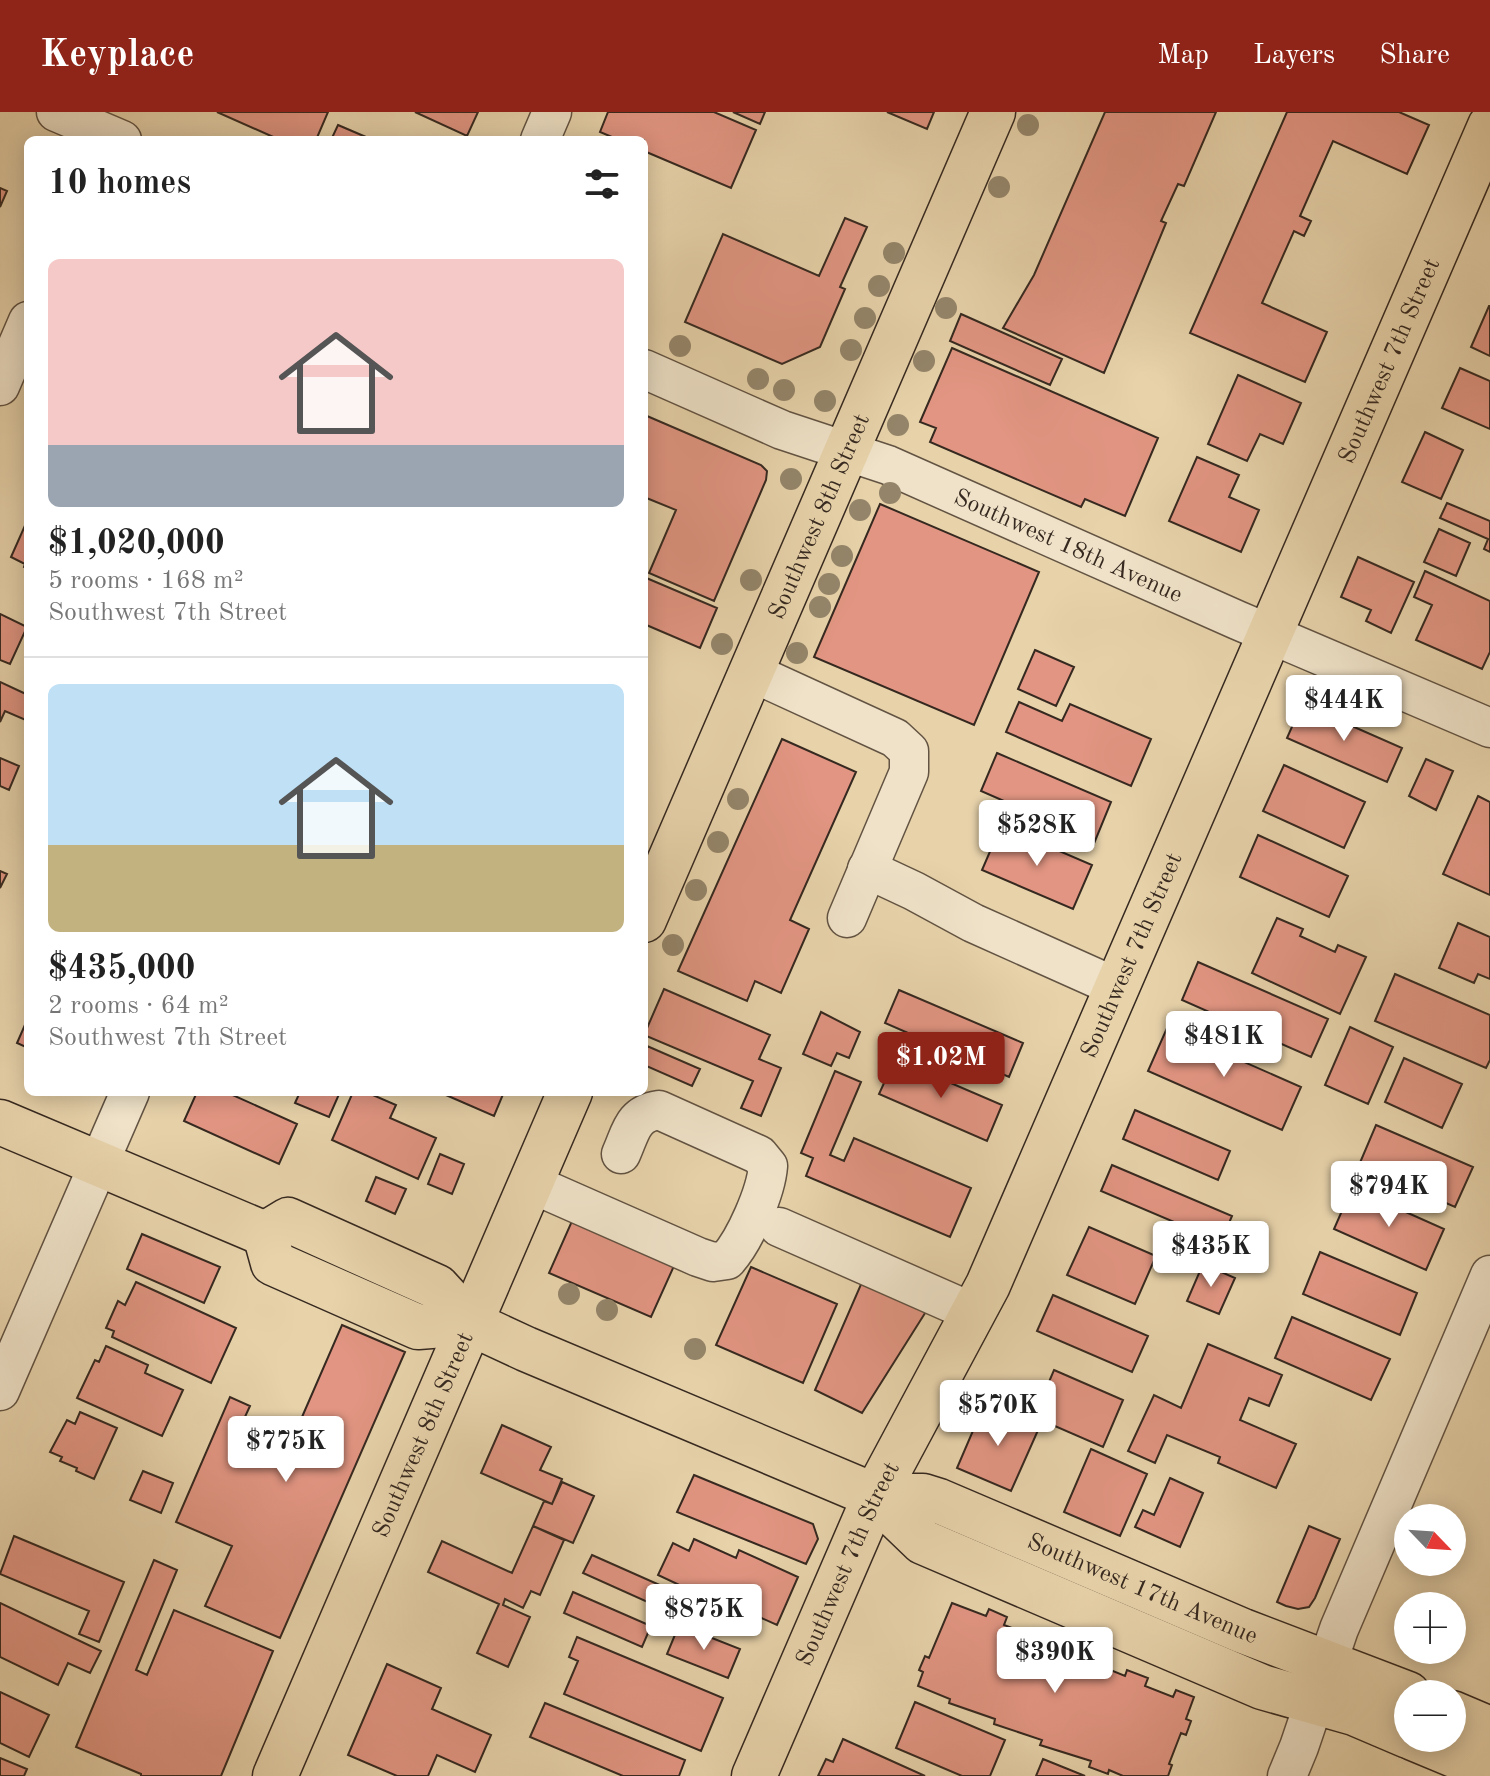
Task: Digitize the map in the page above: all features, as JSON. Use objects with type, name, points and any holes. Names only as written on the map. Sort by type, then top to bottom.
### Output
[{"type":"main road","name":"Southwest 8th Street","points":[[648,911],[993,112]]},
{"type":"main road","name":"Southwest 7th Street","points":[[754,1776],[875,1496],[974,1313],[1490,126]]},
{"type":"main road","name":"Southwest 8th Street","points":[[275,1776],[568,1096]]},
{"type":"main road","name":"Southwest 17th Avenue","points":[[0,1122],[265,1234],[288,1220],[437,1287],[470,1323],[875,1496],[923,1542],[1262,1687],[1354,1713],[1394,1730]]},
{"type":"main road","name":"Southwest 17th Avenue","points":[[875,1496],[923,1496],[939,1501],[1243,1631],[1394,1688]]},
{"type":"main road","points":[[1466,1719],[1490,1729]]},
{"type":"main road","name":"Southwest 17th Avenue","points":[[1446,1752],[1490,1770]]},
{"type":"street","points":[[56,112],[114,132]]},
{"type":"street","points":[[542,136],[552,112]]},
{"type":"street","points":[[0,386],[24,330]]},
{"type":"street","name":"Southwest 18th Avenue","points":[[648,371],[782,430],[888,465],[1490,728]]},
{"type":"street","points":[[751,672],[895,738],[909,751],[909,772],[847,918]]},
{"type":"street","points":[[867,869],[973,923],[1116,987]]},
{"type":"street","points":[[0,1391],[128,1096]]},
{"type":"street","points":[[530,1183],[713,1262],[727,1260],[736,1250],[767,1182],[768,1166],[759,1155],[659,1110],[645,1112],[636,1120],[621,1154]]},
{"type":"street","points":[[779,1227],[974,1313]]},
{"type":"street","points":[[1287,1776],[1339,1629],[1490,1275]]},
{"type":"building","points":[[217,112],[328,112],[318,136],[271,136]]},
{"type":"building","points":[[415,112],[478,112],[467,136]]},
{"type":"building","points":[[608,112],[714,112],[756,130],[731,188],[648,153],[648,136],[610,136],[600,132]]},
{"type":"building","points":[[733,112],[765,112],[760,124]]},
{"type":"building","points":[[887,112],[934,112],[927,129]]},
{"type":"building","points":[[1105,112],[1216,112],[1184,186],[1178,184],[1161,221],[1166,223],[1104,373],[1003,328],[1034,275]]},
{"type":"building","points":[[1287,112],[1399,112],[1429,125],[1407,174],[1333,141],[1300,216],[1311,221],[1304,236],[1294,231],[1262,303],[1327,332],[1305,382],[1190,333]]},
{"type":"building","points":[[338,125],[364,136],[333,136]]},
{"type":"building","points":[[0,188],[7,191],[0,207]]},
{"type":"building","points":[[845,218],[867,227],[840,287],[845,289],[820,347],[782,364],[685,322],[723,234],[819,276]]},
{"type":"building","points":[[1490,306],[1490,356],[1471,347]]},
{"type":"building","points":[[961,314],[1062,359],[1050,385],[950,341]]},
{"type":"building","points":[[952,348],[1158,438],[1125,516],[1085,499],[1081,507],[930,442],[936,428],[920,422]]},
{"type":"building","points":[[1460,368],[1490,381],[1490,429],[1442,408]]},
{"type":"building","points":[[1238,375],[1301,403],[1283,444],[1260,434],[1247,461],[1208,444]]},
{"type":"building","points":[[648,416],[761,465],[767,471],[766,480],[714,601],[649,573],[676,510],[648,499]]},
{"type":"building","points":[[1425,432],[1463,450],[1441,499],[1402,482]]},
{"type":"building","points":[[1197,457],[1239,475],[1229,497],[1259,510],[1241,552],[1169,521]]},
{"type":"building","points":[[1447,503],[1490,521],[1490,552],[1484,549],[1488,539],[1440,518]]},
{"type":"building","points":[[880,504],[1039,572],[974,725],[814,657]]},
{"type":"building","points":[[24,528],[24,564],[11,557]]},
{"type":"building","points":[[1439,529],[1470,543],[1456,576],[1424,562]]},
{"type":"building","points":[[1358,557],[1414,582],[1391,633],[1366,621],[1371,610],[1341,597]]},
{"type":"building","points":[[1425,571],[1490,601],[1490,652],[1482,669],[1416,640],[1432,605],[1414,597]]},
{"type":"building","points":[[648,579],[717,608],[700,648],[648,626]]},
{"type":"building","points":[[0,614],[24,626],[24,634],[10,664],[0,660]]},
{"type":"building","points":[[1035,650],[1074,667],[1056,706],[1018,689]]},
{"type":"building","points":[[0,682],[24,693],[24,719],[5,711],[0,722]]},
{"type":"building","points":[[1019,702],[1062,721],[1070,704],[1151,739],[1131,786],[1006,732]]},
{"type":"building","points":[[1302,704],[1402,748],[1387,782],[1287,738]]},
{"type":"building","points":[[782,739],[856,772],[790,920],[809,929],[781,993],[755,981],[747,1001],[678,971]]},
{"type":"building","points":[[997,753],[1111,802],[1093,846],[1062,833],[1064,827],[981,791]]},
{"type":"building","points":[[0,758],[19,766],[9,790],[0,786]]},
{"type":"building","points":[[1426,759],[1453,771],[1436,810],[1409,796]]},
{"type":"building","points":[[1284,765],[1365,802],[1344,848],[1263,811]]},
{"type":"building","points":[[1478,796],[1490,802],[1490,895],[1443,874]]},
{"type":"building","points":[[1001,826],[1092,865],[1073,909],[982,870]]},
{"type":"building","points":[[1258,835],[1348,876],[1329,917],[1240,877]]},
{"type":"building","points":[[0,871],[7,874],[0,888]]},
{"type":"building","points":[[1277,918],[1303,929],[1300,936],[1335,952],[1338,945],[1366,957],[1340,1014],[1252,973]]},
{"type":"building","points":[[1458,923],[1490,937],[1490,979],[1478,974],[1474,983],[1439,968]]},
{"type":"building","points":[[1198,962],[1328,1019],[1311,1057],[1182,1000]]},
{"type":"building","points":[[1395,974],[1490,1015],[1490,1060],[1486,1068],[1375,1021]]},
{"type":"building","points":[[664,989],[770,1035],[759,1059],[781,1068],[761,1116],[741,1108],[753,1081],[648,1037],[648,1026]]},
{"type":"building","points":[[899,990],[1023,1043],[1009,1077],[885,1023]]},
{"type":"building","points":[[821,1012],[860,1032],[849,1058],[837,1053],[831,1066],[803,1054]]},
{"type":"building","points":[[24,1027],[24,1046],[17,1043]]},
{"type":"building","points":[[1350,1027],[1393,1047],[1368,1104],[1325,1085]]},
{"type":"building","points":[[1167,1028],[1301,1087],[1282,1130],[1148,1071]]},
{"type":"building","points":[[648,1046],[700,1069],[692,1086],[648,1067]]},
{"type":"building","points":[[1404,1058],[1462,1084],[1442,1128],[1385,1102]]},
{"type":"building","points":[[895,1059],[1002,1105],[987,1141],[879,1094]]},
{"type":"building","points":[[835,1071],[861,1082],[830,1155],[844,1161],[854,1138],[971,1188],[950,1237],[806,1176],[813,1158],[801,1153]]},
{"type":"building","points":[[195,1096],[235,1096],[297,1124],[279,1164],[184,1121]]},
{"type":"building","points":[[298,1096],[338,1096],[329,1117],[295,1103]]},
{"type":"building","points":[[351,1096],[375,1096],[396,1105],[390,1118],[436,1138],[418,1179],[332,1140]]},
{"type":"building","points":[[448,1096],[502,1096],[494,1116]]},
{"type":"building","points":[[1135,1110],[1230,1151],[1218,1180],[1123,1139]]},
{"type":"building","points":[[1376,1125],[1473,1167],[1455,1207],[1359,1165]]},
{"type":"building","points":[[440,1154],[464,1164],[452,1194],[428,1184]]},
{"type":"building","points":[[1112,1165],[1232,1216],[1221,1242],[1101,1191]]},
{"type":"building","points":[[376,1177],[406,1189],[395,1214],[366,1201]]},
{"type":"building","points":[[1352,1188],[1444,1229],[1426,1270],[1334,1229]]},
{"type":"building","points":[[576,1212],[678,1257],[651,1317],[549,1273]]},
{"type":"building","points":[[1089,1227],[1156,1256],[1135,1304],[1067,1275]]},
{"type":"building","points":[[142,1234],[220,1267],[204,1303],[127,1269]]},
{"type":"building","points":[[1320,1252],[1417,1293],[1400,1335],[1303,1294]]},
{"type":"building","points":[[1203,1264],[1235,1278],[1219,1314],[1187,1301]]},
{"type":"building","points":[[751,1267],[837,1304],[803,1383],[716,1345]]},
{"type":"building","points":[[136,1282],[236,1328],[211,1383],[112,1337],[114,1331],[106,1328],[118,1301],[125,1305]]},
{"type":"building","points":[[862,1282],[927,1310],[862,1413],[815,1390]]},
{"type":"building","points":[[1053,1295],[1148,1336],[1132,1372],[1037,1331]]},
{"type":"building","points":[[1292,1317],[1390,1359],[1371,1400],[1275,1358]]},
{"type":"building","points":[[342,1325],[405,1352],[280,1638],[205,1606],[232,1546],[176,1522],[230,1397],[250,1406],[244,1419],[305,1445],[307,1438],[318,1443],[325,1426],[302,1417]]},
{"type":"building","points":[[1208,1344],[1282,1375],[1269,1406],[1249,1398],[1240,1420],[1296,1444],[1276,1488],[1218,1463],[1220,1457],[1167,1435],[1155,1463],[1128,1451],[1154,1395],[1181,1408]]},
{"type":"building","points":[[106,1346],[148,1365],[145,1373],[183,1390],[162,1436],[77,1398],[95,1360],[99,1362]]},
{"type":"building","points":[[1054,1370],[1123,1400],[1103,1447],[1034,1417]]},
{"type":"building","points":[[984,1405],[1039,1428],[1011,1491],[957,1468]]},
{"type":"building","points":[[80,1412],[117,1428],[94,1479],[76,1471],[77,1468],[60,1461],[62,1457],[50,1452],[67,1420],[75,1424]]},
{"type":"building","points":[[502,1425],[551,1447],[540,1470],[562,1479],[552,1504],[481,1473]]},
{"type":"building","points":[[1091,1449],[1147,1474],[1120,1536],[1064,1512]]},
{"type":"building","points":[[143,1471],[173,1483],[161,1513],[130,1500]]},
{"type":"building","points":[[694,1475],[813,1524],[818,1539],[806,1564],[677,1512]]},
{"type":"building","points":[[1170,1478],[1203,1493],[1180,1547],[1135,1527],[1143,1510],[1154,1515]]},
{"type":"building","points":[[562,1482],[594,1496],[573,1543],[533,1526],[544,1501],[552,1504]]},
{"type":"building","points":[[533,1526],[564,1540],[540,1595],[531,1591],[523,1608],[505,1599],[503,1605],[530,1617],[508,1667],[477,1653],[499,1604],[428,1572],[442,1541],[512,1573]]},
{"type":"building","points":[[1309,1526],[1340,1539],[1315,1598],[1309,1607],[1298,1609],[1277,1602]]},
{"type":"building","points":[[14,1536],[124,1582],[99,1642],[79,1634],[89,1611],[0,1574]]},
{"type":"building","points":[[694,1539],[736,1558],[739,1550],[798,1577],[777,1625],[719,1599],[723,1589],[715,1586],[709,1599],[658,1575],[673,1543],[689,1551]]},
{"type":"building","points":[[592,1555],[680,1594],[672,1613],[583,1573]]},
{"type":"building","points":[[154,1560],[177,1570],[136,1670],[147,1675],[174,1610],[273,1651],[221,1776],[141,1776],[76,1747]]},
{"type":"building","points":[[573,1592],[651,1626],[642,1647],[564,1613]]},
{"type":"building","points":[[0,1603],[101,1651],[90,1673],[68,1663],[58,1685],[0,1657]]},
{"type":"building","points":[[952,1603],[986,1616],[989,1609],[1007,1617],[1004,1625],[1033,1636],[1036,1630],[1056,1638],[1053,1644],[1079,1655],[1082,1649],[1101,1657],[1098,1665],[1125,1676],[1127,1670],[1148,1678],[1145,1686],[1173,1697],[1176,1690],[1194,1697],[1186,1719],[1191,1721],[1186,1735],[1181,1733],[1169,1764],[1172,1765],[1168,1776],[1123,1776],[1109,1770],[1108,1774],[1089,1767],[1091,1761],[1040,1745],[1042,1740],[994,1724],[995,1719],[949,1703],[950,1699],[918,1686],[923,1672],[919,1670],[925,1656],[929,1658]]},
{"type":"building","points":[[679,1625],[740,1649],[728,1678],[667,1654]]},
{"type":"building","points":[[577,1637],[723,1698],[701,1751],[564,1694],[578,1661],[569,1657]]},
{"type":"building","points":[[387,1664],[441,1688],[432,1709],[491,1735],[475,1772],[437,1755],[428,1776],[397,1776],[348,1755]]},
{"type":"building","points":[[0,1692],[49,1715],[29,1757],[0,1743]]},
{"type":"building","points":[[915,1702],[1005,1740],[990,1776],[962,1776],[896,1748]]},
{"type":"building","points":[[545,1703],[685,1760],[679,1776],[623,1776],[530,1737]]},
{"type":"building","points":[[843,1739],[925,1776],[818,1776],[826,1759],[833,1762]]},
{"type":"building","points":[[0,1758],[27,1769],[24,1776],[0,1776]]},
{"type":"building","points":[[1043,1759],[1085,1776],[1036,1776]]}]
